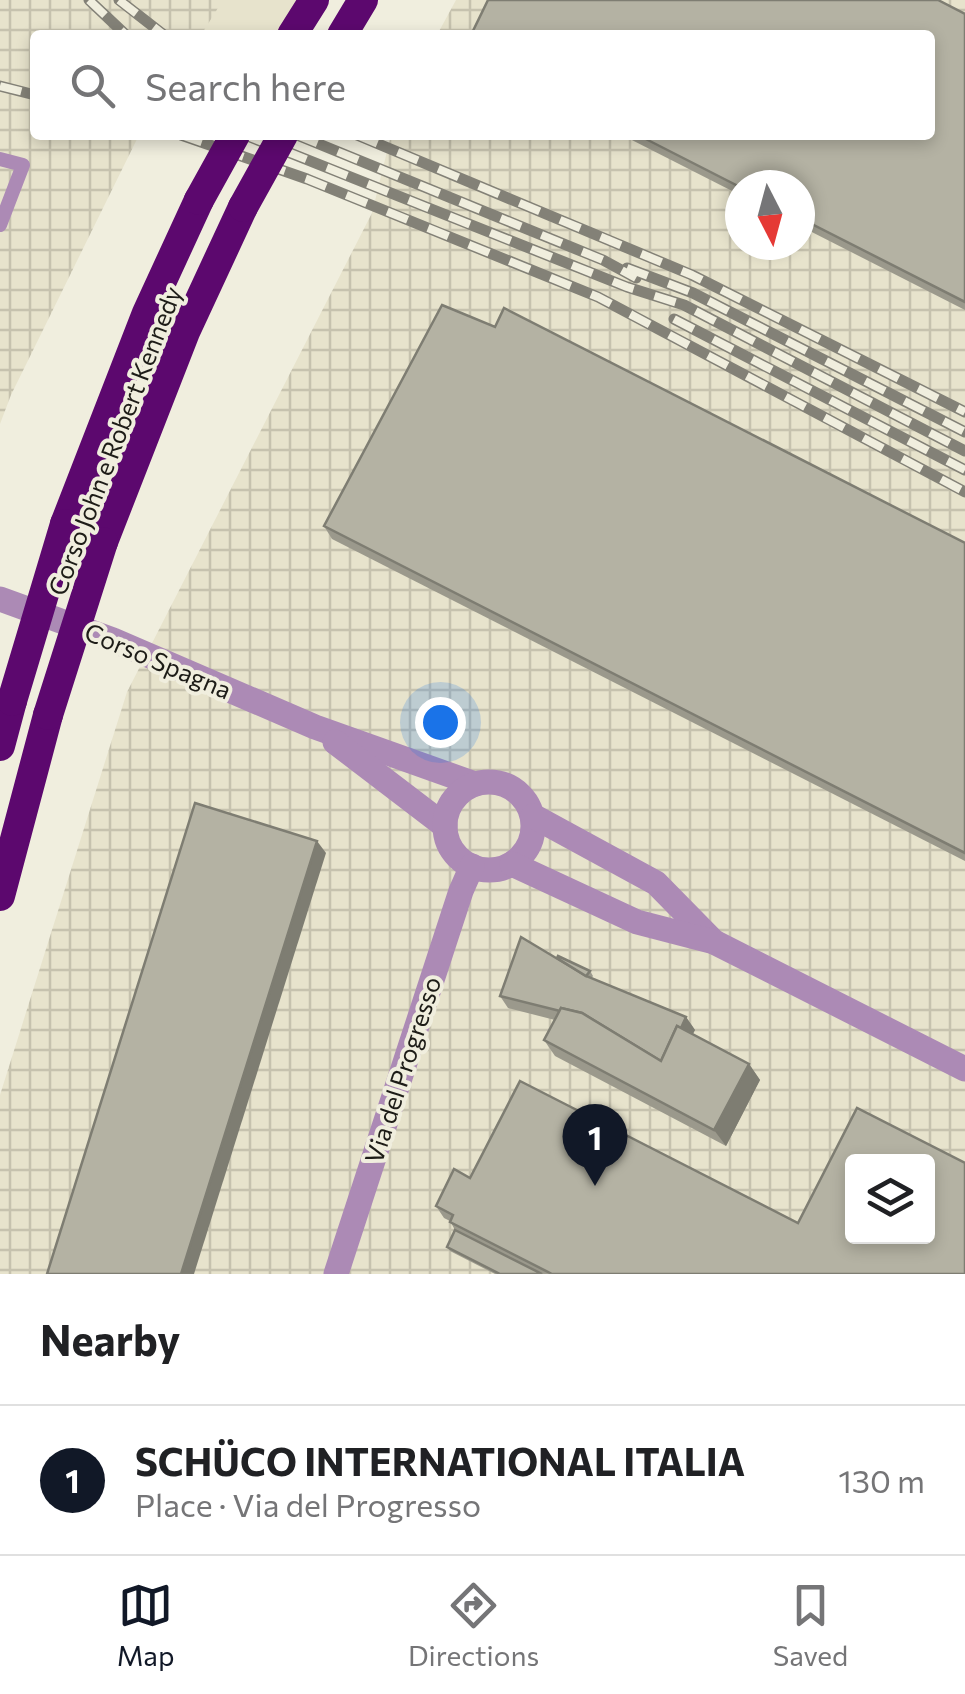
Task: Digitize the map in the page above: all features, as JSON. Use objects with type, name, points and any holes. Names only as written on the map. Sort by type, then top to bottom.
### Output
[{"type":"highway","points":[[295,30],[314,0]]},
{"type":"highway","points":[[345,30],[363,0]]},
{"type":"highway","name":"Corso John e Robert Kennedy","points":[[0,746],[65,524],[148,313],[199,200],[232,140]]},
{"type":"highway","name":"Corso John e Robert Kennedy","points":[[0,896],[48,715],[103,542],[185,332],[243,207],[280,140]]},
{"type":"street","name":"Corso Spagna","points":[[0,599],[113,640],[315,727],[475,784],[504,784],[518,792],[533,816],[656,883],[714,942]]},
{"type":"street","name":"Corso Spagna","points":[[315,727],[444,826],[455,855],[472,866],[497,870],[512,864],[637,922],[714,942],[965,1069]]},
{"type":"street","points":[[444,826],[453,800],[475,784]]},
{"type":"street","points":[[512,864],[530,844],[533,816]]},
{"type":"street","name":"Via del Progresso","points":[[336,1274],[472,866]]},
{"type":"lane","points":[[0,159],[23,165],[0,225]]},
{"type":"shaded area","points":[[0,0],[308,0],[291,30],[30,30]]},
{"type":"shaded area","points":[[0,0],[223,0],[204,30],[30,30],[30,140],[137,140],[0,424]]},
{"type":"shaded area","points":[[456,0],[965,0],[965,1274],[0,1274],[0,1095],[127,692],[372,213],[390,140],[935,140],[935,30],[440,30]]},
{"type":"building","points":[[488,0],[938,0],[965,14],[965,302],[815,226],[815,170],[725,170],[725,179],[648,140],[935,140],[935,30],[473,30]]},
{"type":"building","points":[[442,305],[495,327],[504,308],[965,543],[965,853],[324,526]]},
{"type":"building","points":[[195,803],[317,841],[181,1274],[47,1274]]},
{"type":"building","points":[[521,937],[586,976],[686,1017],[681,1028],[677,1026],[661,1061],[582,1013],[500,996]]},
{"type":"building","points":[[558,956],[590,971],[586,976]]},
{"type":"building","points":[[561,1008],[582,1013],[661,1061],[677,1026],[749,1064],[714,1130],[544,1040]]},
{"type":"building","points":[[520,1081],[798,1223],[857,1108],[965,1163],[965,1274],[552,1274],[450,1222],[453,1215],[436,1206],[454,1169],[470,1178]]},
{"type":"building","points":[[455,1230],[542,1274],[500,1274],[447,1247]]},
{"type":"railway","points":[[89,0],[121,30]]},
{"type":"railway","points":[[119,0],[158,30]]},
{"type":"railway","points":[[0,86],[30,94]]},
{"type":"railway","points":[[195,140],[307,179],[598,297],[965,492]]},
{"type":"railway","points":[[258,140],[627,287],[684,305],[965,451]]},
{"type":"railway","points":[[309,140],[603,260],[636,278]]},
{"type":"railway","points":[[369,140],[692,275],[965,412]]},
{"type":"railway","points":[[627,268],[693,293],[965,432]]},
{"type":"railway","points":[[674,319],[965,470]]},
{"type":"place","name":"SCHÜCO INTERNATIONAL ITALIA","points":[[595,1186]]}]
